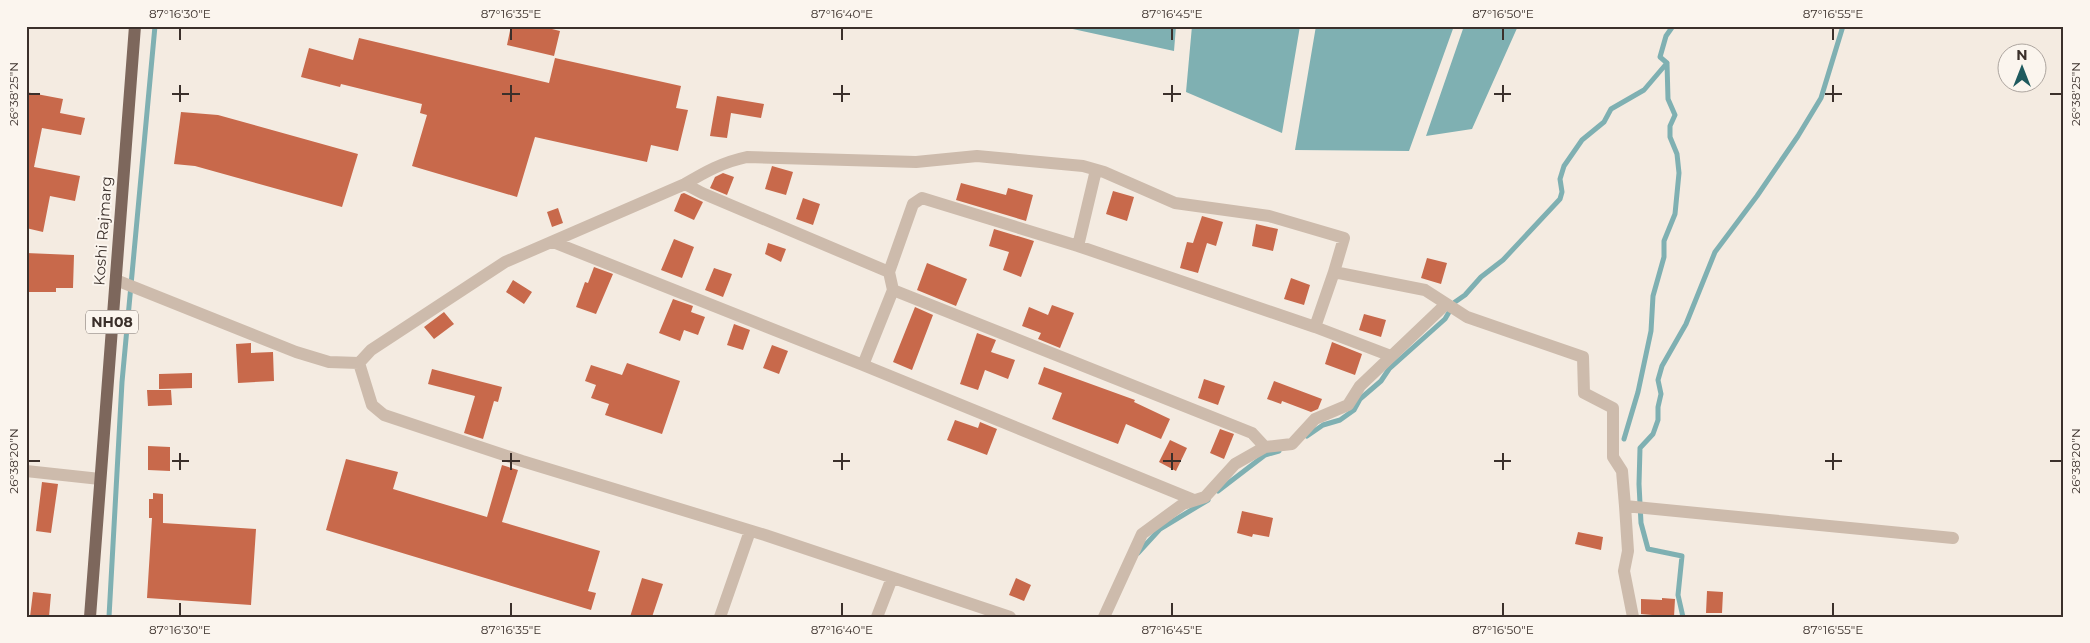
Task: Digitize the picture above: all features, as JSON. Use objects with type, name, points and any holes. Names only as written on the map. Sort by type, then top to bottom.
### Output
[{"type":"main road","name":"Koshi Rajmarg","points":[[90,617],[135,26]]},
{"type":"street","points":[[116,280],[296,352],[329,362],[359,363],[371,350],[506,262],[685,184],[709,169],[732,160],[747,157],[916,162],[977,156],[1083,166],[1175,203],[1269,216],[1344,238],[1316,327]]},
{"type":"street","points":[[1078,246],[1096,170]]},
{"type":"street","points":[[685,184],[702,193],[889,272]]},
{"type":"street","points":[[864,365],[894,290],[889,272],[913,204],[922,198],[1078,246],[1316,327],[1391,356]]},
{"type":"street","points":[[553,242],[864,365],[1194,500]]},
{"type":"street","points":[[1334,272],[1426,290],[1467,317],[1583,357],[1584,393],[1613,408],[1613,457],[1622,472],[1635,507],[1624,571],[1633,617]]},
{"type":"street","points":[[894,290],[1252,433],[1264,447]]},
{"type":"street","points":[[1104,617],[1142,534],[1183,504],[1205,497],[1235,464],[1264,447],[1292,444],[1315,419],[1348,405],[1360,386],[1446,304]]},
{"type":"street","points":[[359,363],[372,405],[384,414],[522,461],[750,531],[1010,617]]},
{"type":"street","points":[[26,471],[100,479]]},
{"type":"street","points":[[1635,507],[1953,538]]},
{"type":"street","points":[[720,617],[750,531]]},
{"type":"street","points":[[877,617],[892,578]]},
{"type":"water","points":[[1059,26],[1176,26],[1174,51]]},
{"type":"water","points":[[1192,26],[1300,26],[1282,133],[1186,92]]},
{"type":"water","points":[[1316,26],[1454,26],[1409,151],[1295,150]]},
{"type":"water","points":[[1464,26],[1518,26],[1472,129],[1426,136]]},
{"type":"building","points":[[511,26],[540,26],[560,31],[554,56],[507,45]]},
{"type":"building","points":[[359,38],[549,83],[555,58],[681,86],[676,108],[688,110],[678,151],[651,145],[647,162],[535,137],[517,197],[412,166],[427,115],[420,113],[422,104],[341,84],[340,87],[301,77],[309,48],[353,60]]},
{"type":"building","points":[[26,92],[63,99],[60,113],[85,118],[81,135],[42,128],[34,167],[80,176],[75,201],[50,196],[43,232],[26,228]]},
{"type":"building","points":[[717,96],[764,104],[761,118],[731,113],[727,138],[710,136]]},
{"type":"building","points":[[181,112],[218,115],[358,154],[342,207],[195,166],[174,164]]},
{"type":"building","points":[[772,166],[793,172],[786,195],[765,189]]},
{"type":"building","points":[[723,173],[734,177],[727,195],[710,188],[715,177]]},
{"type":"building","points":[[961,183],[1006,195],[1008,188],[1033,195],[1026,221],[956,200]]},
{"type":"building","points":[[1113,191],[1134,197],[1127,221],[1106,214]]},
{"type":"building","points":[[684,193],[703,202],[694,220],[674,211],[681,194]]},
{"type":"building","points":[[803,198],[820,204],[813,225],[796,219]]},
{"type":"building","points":[[558,208],[563,223],[552,227],[547,212]]},
{"type":"building","points":[[1202,216],[1223,222],[1216,246],[1207,243],[1198,273],[1180,268],[1187,242],[1193,243]]},
{"type":"building","points":[[1256,224],[1278,229],[1273,251],[1252,246]]},
{"type":"building","points":[[994,229],[1034,241],[1021,277],[1003,270],[1009,252],[989,246]]},
{"type":"building","points":[[674,239],[694,247],[682,278],[661,270]]},
{"type":"building","points":[[768,243],[786,249],[781,262],[765,254]]},
{"type":"building","points":[[26,253],[74,255],[73,288],[56,288],[56,292],[26,292]]},
{"type":"building","points":[[1427,258],[1447,263],[1441,284],[1421,278]]},
{"type":"building","points":[[927,263],[967,279],[956,306],[917,290]]},
{"type":"building","points":[[594,267],[613,274],[596,314],[576,307],[585,282],[588,283]]},
{"type":"building","points":[[714,268],[732,274],[723,297],[705,290]]},
{"type":"building","points":[[1291,278],[1310,285],[1304,305],[1284,299]]},
{"type":"building","points":[[513,280],[532,292],[524,304],[506,292]]},
{"type":"building","points":[[673,299],[693,306],[691,312],[705,317],[698,335],[684,330],[680,341],[659,333]]},
{"type":"building","points":[[1052,305],[1074,313],[1060,348],[1038,339],[1041,333],[1022,326],[1029,307],[1048,315]]},
{"type":"building","points":[[915,307],[933,315],[912,370],[893,362]]},
{"type":"building","points":[[444,312],[454,324],[434,339],[424,327]]},
{"type":"building","points":[[1364,314],[1386,320],[1381,337],[1359,330]]},
{"type":"building","points":[[734,324],[750,330],[743,350],[727,345]]},
{"type":"building","points":[[977,333],[996,340],[991,352],[1015,360],[1008,379],[985,370],[978,390],[960,384]]},
{"type":"building","points":[[1332,342],[1362,354],[1355,375],[1325,364]]},
{"type":"building","points":[[251,343],[251,353],[273,352],[274,381],[238,383],[236,344]]},
{"type":"building","points":[[772,345],[788,351],[779,374],[763,368]]},
{"type":"building","points":[[627,363],[680,381],[662,434],[605,415],[609,404],[591,398],[596,385],[585,381],[591,365],[622,375]]},
{"type":"building","points":[[1044,367],[1135,400],[1134,402],[1170,419],[1161,439],[1126,424],[1118,444],[1052,419],[1062,393],[1038,384]]},
{"type":"building","points":[[432,369],[502,387],[498,402],[494,401],[483,439],[464,433],[475,396],[428,384]]},
{"type":"building","points":[[192,373],[192,388],[159,389],[159,374]]},
{"type":"building","points":[[1204,379],[1225,386],[1218,405],[1198,398]]},
{"type":"building","points":[[1274,381],[1322,399],[1318,409],[1311,412],[1282,401],[1281,404],[1267,399]]},
{"type":"building","points":[[147,390],[171,390],[172,405],[148,406]]},
{"type":"building","points":[[955,420],[978,428],[980,422],[997,429],[987,455],[947,440]]},
{"type":"building","points":[[1220,429],[1234,434],[1224,459],[1210,453]]},
{"type":"building","points":[[1170,440],[1187,448],[1176,471],[1159,462]]},
{"type":"building","points":[[148,446],[170,447],[170,471],[148,470]]},
{"type":"building","points":[[346,459],[398,472],[393,489],[487,517],[502,465],[518,470],[502,522],[600,551],[588,591],[596,593],[591,610],[326,530]]},
{"type":"building","points":[[42,482],[58,484],[51,533],[36,531]]},
{"type":"building","points":[[153,493],[163,494],[163,523],[256,529],[251,605],[147,598],[152,518],[149,518],[149,499],[153,499]]},
{"type":"building","points":[[1242,511],[1273,518],[1269,537],[1253,534],[1252,537],[1237,533]]},
{"type":"building","points":[[1578,532],[1603,537],[1601,550],[1575,544]]},
{"type":"building","points":[[642,578],[663,584],[652,617],[630,617]]},
{"type":"building","points":[[1016,578],[1031,585],[1024,601],[1009,595]]},
{"type":"building","points":[[1707,591],[1723,592],[1722,613],[1706,613]]},
{"type":"building","points":[[33,592],[51,594],[49,617],[30,617]]},
{"type":"building","points":[[1662,598],[1675,599],[1674,617],[1641,614],[1641,599],[1662,600]]},
{"type":"waterway","points":[[109,617],[122,382],[155,26]]},
{"type":"waterway","points":[[1307,436],[1323,425],[1340,420],[1354,410],[1360,399],[1381,381],[1389,369],[1445,319],[1455,302],[1465,295],[1481,277],[1503,260],[1560,199],[1562,192],[1560,179],[1564,166],[1582,140],[1604,122],[1611,109],[1644,90],[1667,63],[1660,57],[1666,36],[1673,26]]},
{"type":"waterway","points":[[1683,617],[1678,595],[1682,556],[1648,549],[1641,523],[1640,448],[1653,434],[1658,420],[1661,394],[1658,380],[1662,366],[1686,324],[1715,252],[1757,196],[1798,136],[1821,98],[1843,26]]},
{"type":"waterway","points":[[1624,439],[1638,392],[1651,331],[1653,296],[1664,257],[1664,241],[1675,214],[1679,173],[1677,154],[1670,137],[1670,126],[1675,115],[1668,99],[1667,63]]},
{"type":"waterway","points":[[1218,491],[1265,455],[1279,451]]},
{"type":"waterway","points":[[1138,553],[1160,529],[1208,500]]}]
